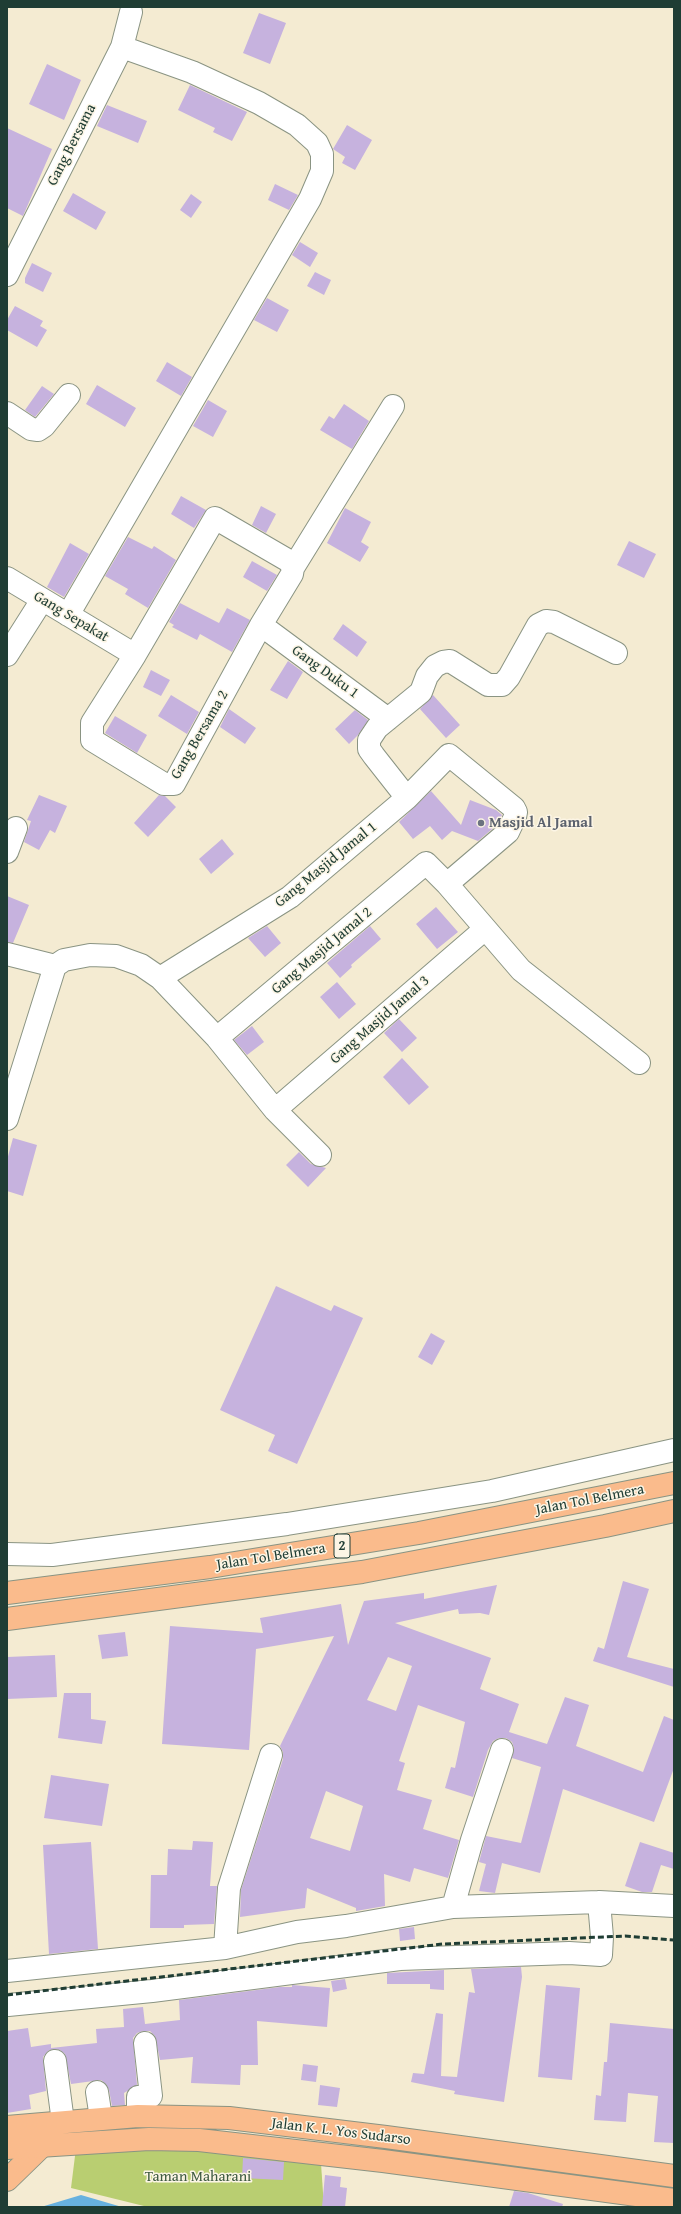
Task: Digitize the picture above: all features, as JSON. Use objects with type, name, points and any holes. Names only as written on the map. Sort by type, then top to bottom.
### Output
[{"type":"main road","name":"Jalan Tol Belmera","points":[[7,1593],[210,1567],[411,1534],[674,1483]]},
{"type":"main road","name":"Jalan Tol Belmera","points":[[7,1619],[362,1572],[605,1526],[674,1511]]},
{"type":"main road","name":"Jalan K. L. Yos Sudarso","points":[[7,2148],[43,2134],[63,2122],[138,2116],[229,2118],[394,2138],[674,2176]]},
{"type":"main road","name":"Jalan K. L. Yos Sudarso","points":[[7,2127],[43,2134],[199,2140],[383,2161],[674,2200]]},
{"type":"main road","points":[[7,2180],[43,2134]]},
{"type":"street","name":"Gang Bersama","points":[[7,275],[122,47],[131,12]]},
{"type":"street","points":[[68,615],[310,199],[322,171],[322,154],[317,143],[297,125],[259,103],[192,72],[122,47]]},
{"type":"street","points":[[10,421],[38,430],[44,426],[68,395]]},
{"type":"street","points":[[293,568],[393,406]]},
{"type":"street","name":"Gang Bersama 2","points":[[215,518],[289,561],[293,568],[292,574],[261,626],[174,784],[164,784],[92,740],[92,723],[135,655],[215,518]]},
{"type":"street","name":"Gang Sepakat","points":[[7,578],[135,655]]},
{"type":"street","points":[[7,655],[42,600]]},
{"type":"street","points":[[407,798],[369,749],[369,740],[377,728],[421,692],[427,676],[435,666],[443,662],[450,661],[488,685],[502,685],[509,677],[538,625],[546,621],[554,622],[616,653]]},
{"type":"street","name":"Gang Duku 1","points":[[261,626],[388,719]]},
{"type":"street","name":"Gang Masjid Jamal 1","points":[[160,978],[290,897],[407,798],[449,755],[514,808],[516,817],[508,832],[448,884]]},
{"type":"street","points":[[7,852],[16,828]]},
{"type":"street","name":"Gang Masjid Jamal 2","points":[[217,1038],[426,863],[448,884]]},
{"type":"street","points":[[448,884],[485,929],[522,970],[640,1063]]},
{"type":"street","name":"Gang Masjid Jamal 3","points":[[275,1110],[485,929]]},
{"type":"street","points":[[7,954],[55,966]]},
{"type":"street","points":[[7,1119],[55,966],[64,960],[90,955],[116,956],[141,964],[160,978],[217,1038],[275,1110],[320,1155]]},
{"type":"street","points":[[7,1554],[52,1555],[295,1523],[492,1491],[674,1450]]},
{"type":"street","points":[[453,1907],[472,1840],[502,1750]]},
{"type":"street","points":[[225,1948],[229,1888],[271,1755]]},
{"type":"street","points":[[8,2005],[152,1991],[400,1959],[569,1953],[601,1955],[602,1937],[599,1902]]},
{"type":"street","points":[[7,1971],[225,1948],[297,1932],[346,1926],[453,1907],[599,1902],[674,1906]]},
{"type":"street","points":[[145,2043],[151,2096]]},
{"type":"street","points":[[55,2061],[63,2122]]},
{"type":"street","points":[[97,2092],[100,2118]]},
{"type":"street","points":[[138,2116],[138,2097],[165,2095],[166,2116]]},
{"type":"green space","name":"Taman Maharani","points":[[76,2148],[320,2149],[324,2207],[148,2207],[71,2188]]},
{"type":"water","points":[[81,2195],[122,2207],[41,2207]]},
{"type":"building","points":[[259,13],[286,23],[270,64],[243,53]]},
{"type":"building","points":[[47,64],[81,80],[64,120],[29,104]]},
{"type":"building","points":[[190,85],[247,112],[232,141],[213,132],[215,128],[178,110]]},
{"type":"building","points":[[107,105],[147,121],[138,143],[97,126]]},
{"type":"building","points":[[347,125],[372,140],[355,170],[342,163],[345,157],[333,149]]},
{"type":"building","points":[[7,128],[52,149],[23,216],[7,208]]},
{"type":"building","points":[[275,184],[298,195],[289,210],[268,200]]},
{"type":"building","points":[[73,193],[106,212],[96,230],[63,211]]},
{"type":"building","points":[[191,194],[202,202],[191,218],[180,210]]},
{"type":"building","points":[[300,242],[318,253],[310,267],[292,255]]},
{"type":"building","points":[[32,263],[52,273],[43,292],[25,283],[25,278]]},
{"type":"building","points":[[315,272],[331,280],[324,295],[307,286]]},
{"type":"building","points":[[267,298],[289,310],[277,332],[254,320]]},
{"type":"building","points":[[15,306],[43,321],[40,326],[47,330],[37,347],[7,330],[7,320]]},
{"type":"building","points":[[167,362],[192,377],[181,396],[156,381]]},
{"type":"building","points":[[97,385],[136,408],[125,427],[86,404]]},
{"type":"building","points":[[42,386],[54,394],[35,417],[25,410]]},
{"type":"building","points":[[208,400],[227,411],[213,437],[193,426]]},
{"type":"building","points":[[344,404],[369,421],[352,449],[320,430],[329,416],[334,419]]},
{"type":"building","points":[[181,496],[206,510],[194,528],[171,514]]},
{"type":"building","points":[[261,506],[276,514],[266,533],[252,525]]},
{"type":"building","points":[[345,508],[371,522],[361,542],[369,547],[360,562],[327,543]]},
{"type":"building","points":[[128,537],[152,549],[154,546],[176,560],[148,608],[125,594],[128,589],[105,576]]},
{"type":"building","points":[[629,541],[656,554],[644,578],[617,565]]},
{"type":"building","points":[[70,543],[89,554],[64,597],[47,587]]},
{"type":"building","points":[[252,561],[277,575],[267,591],[243,577]]},
{"type":"building","points":[[180,603],[219,623],[227,608],[250,620],[232,652],[200,634],[197,640],[172,627],[174,625],[169,622]]},
{"type":"building","points":[[343,624],[367,642],[357,657],[333,639]]},
{"type":"building","points":[[288,661],[303,672],[287,699],[270,690]]},
{"type":"building","points":[[151,670],[170,680],[161,696],[143,687]]},
{"type":"building","points":[[171,695],[199,712],[187,734],[158,716]]},
{"type":"building","points":[[433,695],[460,725],[446,738],[420,709]]},
{"type":"building","points":[[229,709],[256,728],[245,744],[220,727]]},
{"type":"building","points":[[355,710],[368,720],[358,735],[349,744],[335,729]]},
{"type":"building","points":[[115,716],[147,735],[137,753],[105,733]]},
{"type":"building","points":[[431,791],[461,825],[470,800],[496,810],[502,815],[498,824],[478,841],[452,831],[442,840],[430,826],[413,839],[399,822]]},
{"type":"building","points":[[39,795],[67,806],[55,833],[50,830],[39,850],[24,842],[31,821],[27,820]]},
{"type":"building","points":[[159,795],[165,796],[176,807],[148,837],[134,823]]},
{"type":"building","points":[[222,839],[234,854],[211,874],[199,859]]},
{"type":"building","points":[[7,896],[29,905],[13,943],[7,942]]},
{"type":"building","points":[[436,907],[458,932],[437,949],[416,924]]},
{"type":"building","points":[[267,926],[281,943],[265,957],[248,938]]},
{"type":"building","points":[[370,926],[381,939],[351,965],[352,967],[340,978],[327,963]]},
{"type":"building","points":[[337,982],[356,1004],[339,1019],[320,997]]},
{"type":"building","points":[[399,1019],[417,1038],[402,1052],[384,1033]]},
{"type":"building","points":[[252,1026],[264,1042],[247,1055],[234,1040]]},
{"type":"building","points":[[402,1058],[429,1087],[409,1105],[383,1077]]},
{"type":"building","points":[[13,1138],[37,1145],[23,1196],[7,1191],[7,1160]]},
{"type":"building","points":[[299,1152],[311,1164],[326,1168],[308,1187],[286,1165]]},
{"type":"building","points":[[276,1286],[331,1311],[334,1305],[363,1318],[297,1464],[268,1451],[275,1435],[220,1410]]},
{"type":"building","points":[[431,1333],[445,1341],[432,1365],[418,1357]]},
{"type":"building","points":[[623,1581],[649,1589],[627,1657],[674,1669],[674,1687],[593,1661],[598,1647],[604,1649]]},
{"type":"building","points":[[497,1585],[489,1615],[480,1613],[459,1614],[458,1609],[395,1623],[491,1658],[480,1689],[519,1704],[509,1732],[547,1744],[565,1697],[589,1705],[576,1746],[643,1772],[664,1716],[674,1720],[674,1768],[654,1822],[563,1789],[540,1873],[502,1863],[495,1893],[479,1891],[486,1864],[479,1862],[486,1836],[521,1843],[541,1767],[512,1758],[514,1748],[512,1742],[506,1738],[499,1738],[493,1741],[488,1750],[473,1797],[445,1788],[451,1767],[455,1768],[465,1722],[418,1705],[399,1761],[405,1763],[397,1790],[432,1800],[423,1829],[459,1840],[448,1878],[414,1868],[410,1882],[384,1874],[385,1906],[356,1911],[356,1908],[307,1888],[305,1908],[240,1917],[241,1890],[283,1759],[283,1752],[280,1746],[334,1636],[256,1649],[249,1750],[162,1744],[170,1626],[263,1633],[260,1618],[341,1604],[348,1645],[364,1601],[424,1593],[424,1599]],"holes":[[[388,1657],[412,1666],[396,1711],[367,1700]],[[326,1791],[363,1806],[350,1851],[310,1838]]]},
{"type":"building","points":[[125,1632],[128,1656],[102,1659],[98,1635]]},
{"type":"building","points":[[55,1655],[57,1697],[7,1699],[7,1657]]},
{"type":"building","points":[[64,1693],[91,1693],[91,1719],[106,1721],[102,1744],[58,1738]]},
{"type":"building","points":[[51,1775],[109,1784],[102,1826],[44,1818]]},
{"type":"building","points":[[193,1841],[213,1842],[210,1886],[217,1886],[214,1924],[184,1925],[184,1928],[150,1928],[151,1875],[167,1875],[168,1849],[192,1850]]},
{"type":"building","points":[[91,1842],[98,1949],[49,1954],[43,1845]]},
{"type":"building","points":[[640,1842],[674,1853],[674,1869],[661,1865],[652,1892],[642,1892],[625,1886]]},
{"type":"building","points":[[414,1927],[415,1939],[400,1941],[399,1929]]},
{"type":"building","points":[[521,1967],[522,1977],[504,2102],[454,2094],[455,2091],[411,2082],[413,2073],[424,2074],[436,2013],[443,2014],[441,2076],[457,2077],[469,1992],[475,1993],[471,1969]]},
{"type":"building","points":[[444,1970],[444,1990],[430,1989],[430,1984],[387,1984],[387,1973]]},
{"type":"building","points":[[345,1979],[347,1989],[333,1992],[331,1981]]},
{"type":"building","points":[[292,1985],[330,1988],[327,2027],[257,2021],[258,2065],[241,2065],[240,2085],[191,2083],[193,2057],[160,2060],[155,2036],[150,2031],[143,2031],[137,2033],[133,2038],[137,2085],[124,2093],[125,2105],[112,2106],[109,2090],[106,2084],[101,2080],[71,2084],[65,2054],[60,2050],[54,2049],[48,2051],[43,2057],[46,2091],[29,2095],[31,2109],[7,2113],[7,2031],[28,2028],[31,2047],[51,2044],[51,2048],[97,2043],[96,2029],[124,2027],[123,2009],[143,2007],[145,2024],[180,2020],[179,2000],[280,1987],[292,1987]]},
{"type":"building","points":[[546,1985],[580,1988],[572,2080],[538,2077]]},
{"type":"building","points":[[610,2023],[674,2029],[674,2143],[654,2142],[658,2096],[628,2093],[626,2122],[594,2120],[596,2095],[601,2096],[604,2062],[607,2062]]},
{"type":"building","points":[[303,2064],[318,2066],[316,2082],[301,2080]]},
{"type":"building","points":[[320,2085],[340,2088],[337,2107],[318,2105]]},
{"type":"building","points":[[243,2158],[284,2162],[283,2180],[242,2178]]},
{"type":"building","points":[[325,2175],[341,2177],[340,2187],[347,2188],[345,2207],[322,2207]]},
{"type":"building","points":[[514,2191],[528,2193],[563,2204],[562,2207],[509,2207]]},
{"type":"railway","points":[[7,1995],[443,1944],[625,1936],[674,1940]]},
{"type":"place","name":"Masjid Al Jamal","points":[[481,823]]}]
